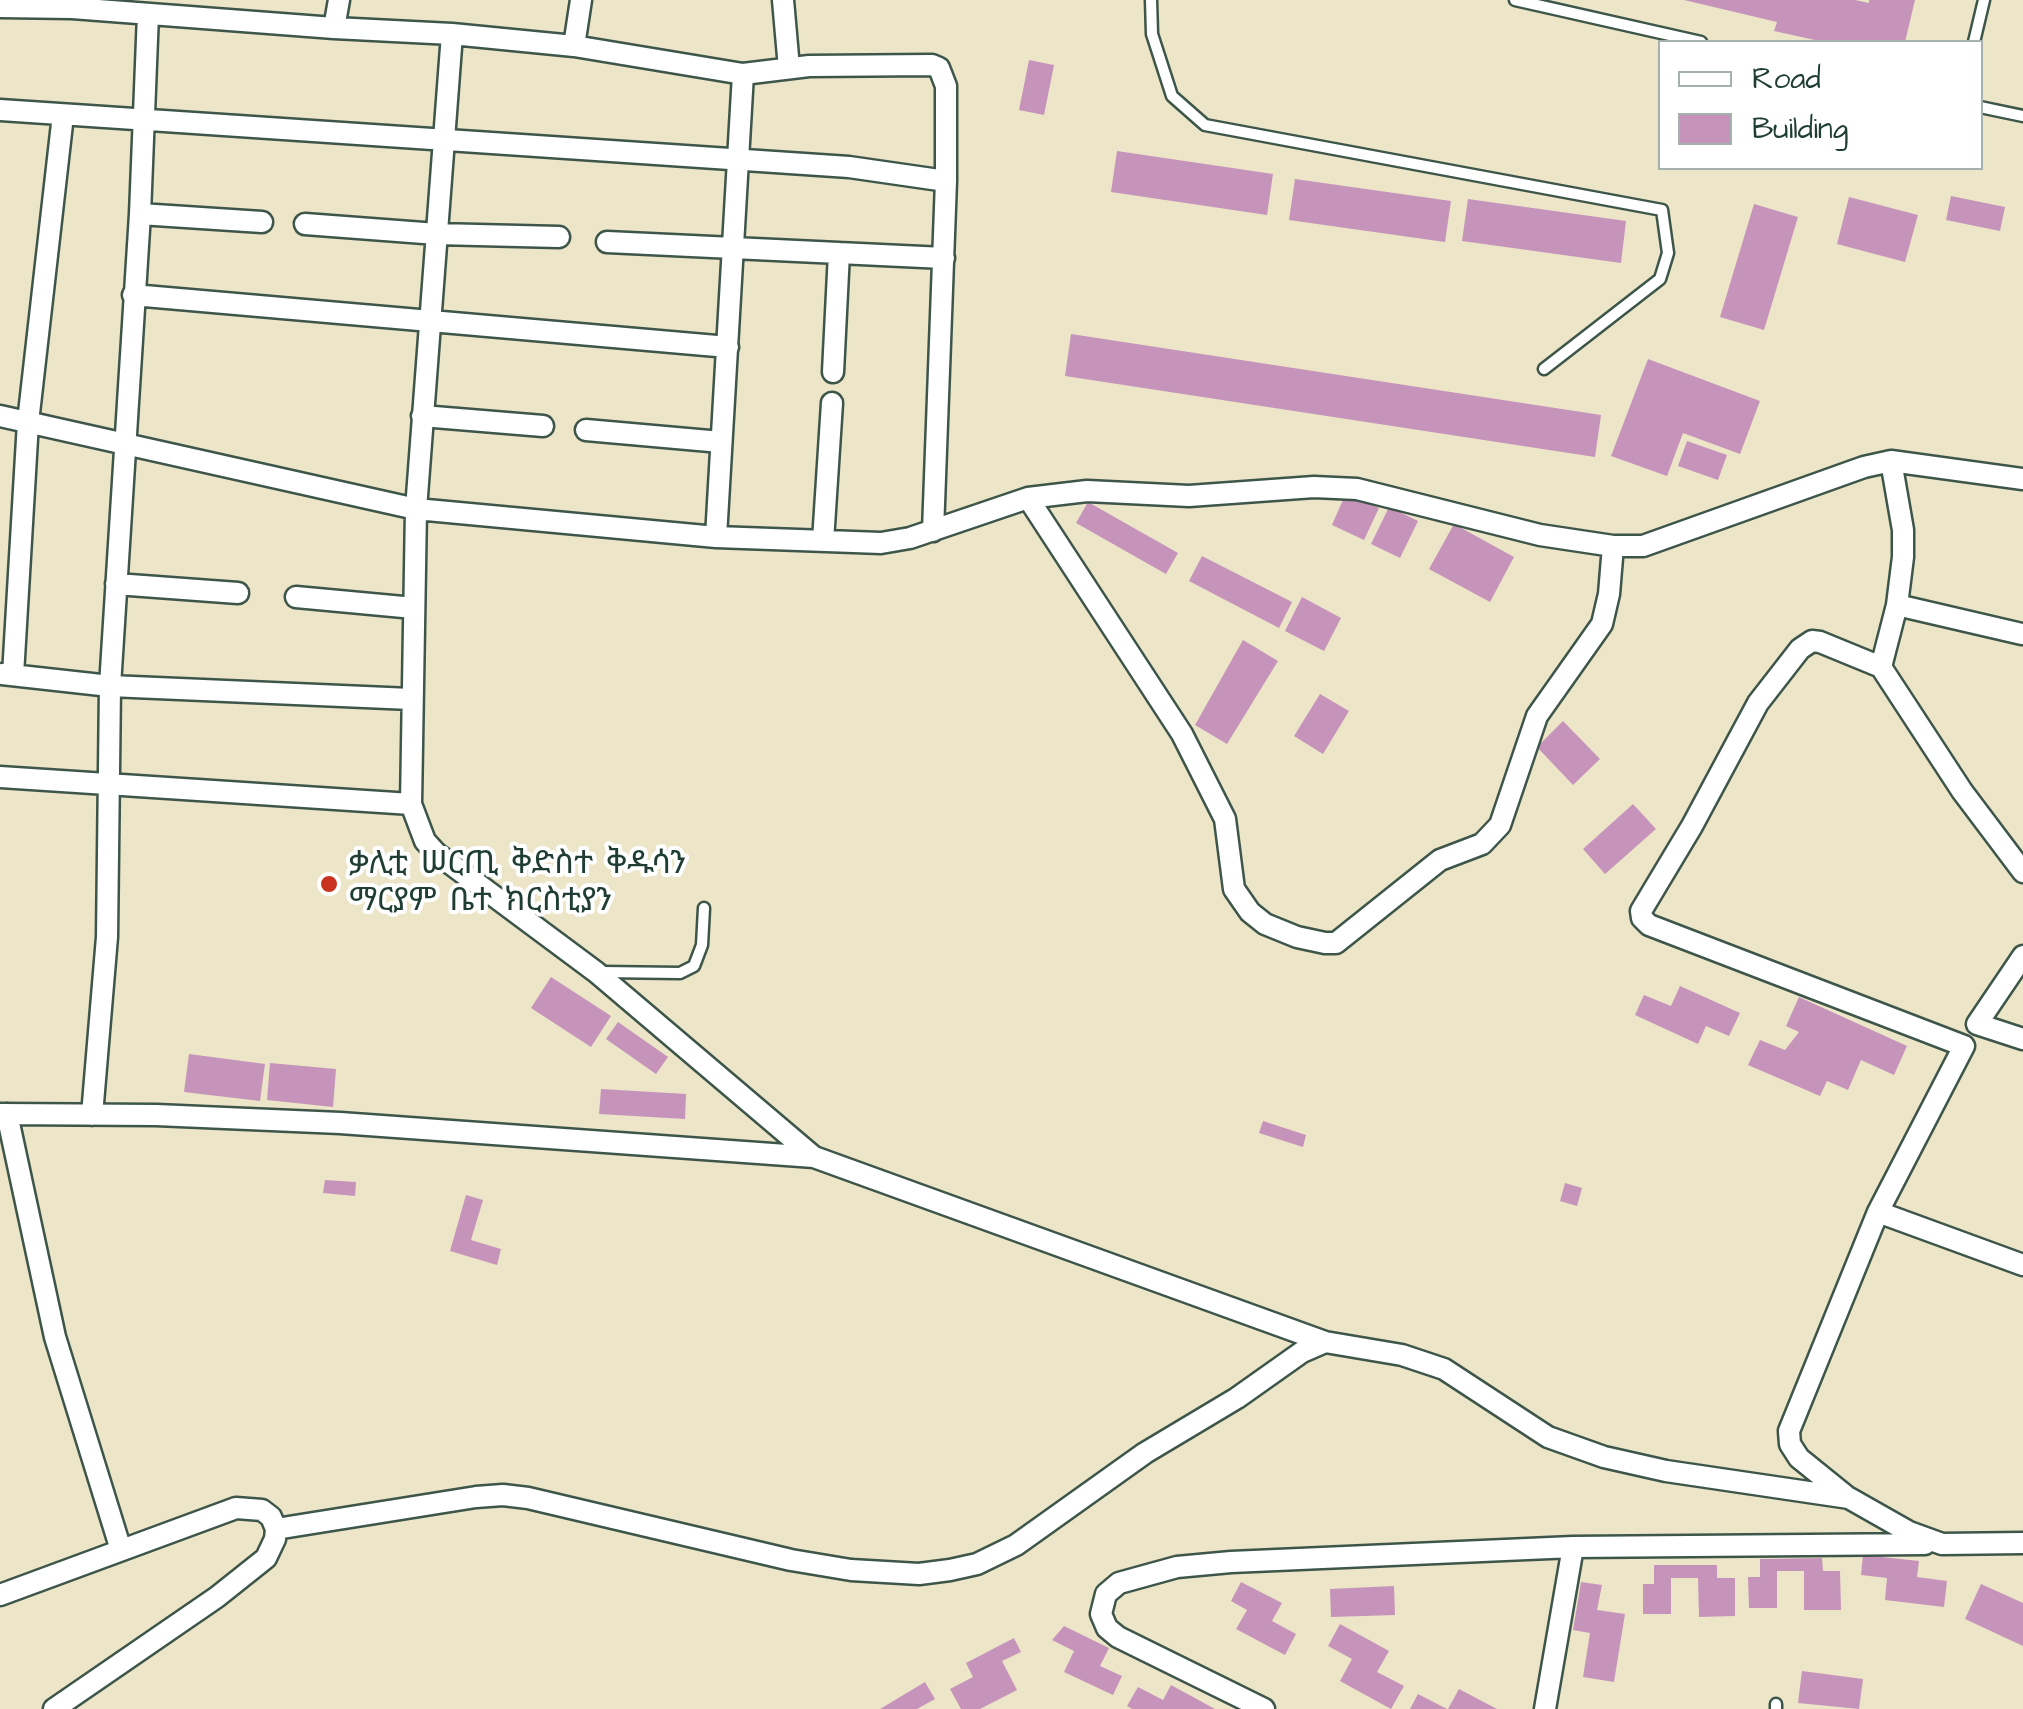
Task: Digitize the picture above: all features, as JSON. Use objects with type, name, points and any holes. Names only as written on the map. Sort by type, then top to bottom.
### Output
[{"type":"street","points":[[334,28],[339,0]]},
{"type":"street","points":[[574,46],[582,0]]},
{"type":"street","points":[[783,0],[789,68]]},
{"type":"street","points":[[0,6],[74,4],[148,14],[452,34],[574,46],[743,74],[789,68],[939,68],[946,86],[946,180],[932,531]]},
{"type":"street","points":[[92,1114],[107,938],[110,686],[140,214],[148,14]]},
{"type":"street","points":[[452,34],[416,509],[411,804],[426,842],[436,853],[596,972],[814,1157]]},
{"type":"street","points":[[716,537],[743,74]]},
{"type":"street","points":[[0,110],[849,167],[946,180]]},
{"type":"street","points":[[62,115],[28,422],[6,675],[110,686],[411,699]]},
{"type":"street","points":[[140,214],[262,222]]},
{"type":"street","points":[[305,224],[438,234],[559,237]]},
{"type":"street","points":[[606,242],[944,258]]},
{"type":"street","points":[[833,372],[840,253]]},
{"type":"street","points":[[133,295],[728,347]]},
{"type":"street","points":[[823,540],[832,403]]},
{"type":"street","points":[[0,416],[416,509],[716,537],[881,543],[932,531],[1028,498],[1087,491],[1189,496],[1314,487],[1357,489],[1540,535],[1613,546],[1643,546],[1864,467],[1891,461],[2023,478]]},
{"type":"street","points":[[422,416],[543,426]]},
{"type":"street","points":[[586,430],[721,442]]},
{"type":"street","points":[[1881,667],[1897,605],[1903,530],[1891,461]]},
{"type":"street","points":[[1028,498],[1182,734],[1225,819],[1234,889],[1250,912],[1265,924],[1296,937],[1325,943],[1336,943],[1440,860],[1482,844],[1500,825],[1538,716],[1602,624],[1610,594],[1613,546]]},
{"type":"street","points":[[116,584],[238,594]]},
{"type":"street","points":[[296,596],[414,608]]},
{"type":"street","points":[[1897,605],[2023,632]]},
{"type":"street","points":[[1964,1046],[1648,924],[1642,918],[1644,902],[1692,826],[1758,703],[1800,649],[1812,642],[1881,667],[1962,791],[2023,872]]},
{"type":"street","points":[[0,777],[411,804]]},
{"type":"street","points":[[1942,1544],[1909,1532],[1849,1498],[1799,1458],[1790,1444],[1788,1430],[1878,1212],[1964,1046],[2023,956]]},
{"type":"street","points":[[1977,1024],[2023,1039]]},
{"type":"street","points":[[121,1550],[54,1337],[4,1114],[340,1123],[814,1157],[1325,1342],[1402,1355],[1444,1370],[1548,1437],[1604,1457],[1666,1471],[1849,1498]]},
{"type":"street","points":[[1878,1212],[2023,1264]]},
{"type":"street","points":[[276,1529],[503,1496],[528,1498],[836,1568],[918,1574],[950,1570],[977,1564],[1016,1545],[1145,1452],[1238,1398],[1302,1352],[1325,1342]]},
{"type":"street","points":[[0,1595],[236,1508],[262,1510],[271,1516],[276,1529],[266,1558],[54,1709]]},
{"type":"street","points":[[1264,1709],[1118,1637],[1107,1628],[1101,1614],[1106,1594],[1118,1582],[1162,1571],[1231,1562],[1573,1547],[2023,1543]]},
{"type":"street","points":[[1545,1709],[1573,1547]]},
{"type":"lane","points":[[1151,0],[1152,34],[1172,96],[1205,125],[1662,210],[1668,252],[1660,278],[1544,369]]},
{"type":"lane","points":[[1515,0],[1692,40]]},
{"type":"lane","points":[[1974,40],[1984,0]]},
{"type":"lane","points":[[1983,107],[2023,116]]},
{"type":"lane","points":[[596,972],[680,972],[694,966],[702,945],[704,908]]},
{"type":"building","points":[[1684,0],[1915,0],[1905,40],[1815,40],[1774,31],[1777,22]]},
{"type":"building","points":[[1029,60],[1054,65],[1044,115],[1019,110]]},
{"type":"building","points":[[1117,151],[1273,174],[1267,215],[1111,192]]},
{"type":"building","points":[[1295,179],[1451,201],[1445,242],[1289,220]]},
{"type":"building","points":[[1951,196],[2005,207],[2000,231],[1946,220]]},
{"type":"building","points":[[1849,197],[1918,215],[1905,262],[1837,244]]},
{"type":"building","points":[[1468,199],[1626,221],[1621,263],[1462,241]]},
{"type":"building","points":[[1754,204],[1798,217],[1764,330],[1720,317]]},
{"type":"building","points":[[1071,334],[1601,415],[1595,457],[1065,376]]},
{"type":"building","points":[[1648,359],[1760,401],[1740,454],[1683,433],[1667,476],[1611,456]]},
{"type":"building","points":[[1687,441],[1727,455],[1718,480],[1678,466]]},
{"type":"building","points":[[1346,493],[1379,508],[1364,540],[1332,525]]},
{"type":"building","points":[[1088,502],[1178,553],[1166,574],[1076,523]]},
{"type":"building","points":[[1389,507],[1418,521],[1400,558],[1371,544]]},
{"type":"building","points":[[1454,524],[1514,557],[1490,602],[1429,569]]},
{"type":"building","points":[[1202,556],[1292,602],[1279,628],[1189,581]]},
{"type":"building","points":[[1302,597],[1341,618],[1324,651],[1285,631]]},
{"type":"building","points":[[1243,640],[1278,661],[1227,744],[1195,725]]},
{"type":"building","points":[[1320,694],[1349,711],[1323,754],[1294,736]]},
{"type":"building","points":[[1563,721],[1600,759],[1573,785],[1537,747]]},
{"type":"building","points":[[1633,804],[1656,829],[1605,874],[1583,849]]},
{"type":"building","points":[[551,977],[611,1016],[591,1047],[531,1008]]},
{"type":"building","points":[[1680,986],[1740,1013],[1729,1036],[1706,1026],[1698,1044],[1635,1015],[1644,995],[1671,1006]]},
{"type":"building","points":[[1799,997],[1907,1046],[1894,1075],[1861,1060],[1848,1090],[1827,1081],[1820,1096],[1748,1065],[1760,1040],[1785,1050],[1799,1032],[1786,1026]]},
{"type":"building","points":[[618,1022],[668,1057],[656,1074],[606,1039]]},
{"type":"building","points":[[189,1054],[265,1064],[260,1101],[184,1092]]},
{"type":"building","points":[[270,1063],[336,1069],[333,1107],[267,1100]]},
{"type":"building","points":[[601,1089],[686,1094],[685,1119],[599,1114]]},
{"type":"building","points":[[1263,1121],[1306,1135],[1303,1147],[1259,1133]]},
{"type":"building","points":[[325,1180],[356,1182],[355,1196],[323,1193]]},
{"type":"building","points":[[1565,1183],[1582,1188],[1577,1206],[1560,1201]]},
{"type":"building","points":[[466,1195],[483,1200],[471,1240],[501,1249],[497,1265],[450,1251]]},
{"type":"building","points":[[1863,1555],[1919,1561],[1917,1577],[1947,1581],[1944,1607],[1885,1600],[1887,1578],[1861,1575]]},
{"type":"building","points":[[1822,1558],[1823,1571],[1840,1571],[1841,1610],[1804,1610],[1804,1571],[1777,1571],[1777,1608],[1749,1608],[1748,1577],[1760,1577],[1760,1559]]},
{"type":"building","points":[[1654,1565],[1717,1565],[1717,1578],[1735,1578],[1735,1616],[1699,1617],[1698,1578],[1671,1578],[1671,1614],[1643,1614],[1643,1584],[1654,1584]]},
{"type":"building","points":[[1241,1582],[1282,1603],[1272,1621],[1296,1634],[1285,1655],[1236,1629],[1247,1610],[1231,1601]]},
{"type":"building","points":[[1581,1582],[1602,1585],[1597,1610],[1625,1614],[1614,1682],[1583,1677],[1590,1633],[1573,1630]]},
{"type":"building","points":[[1981,1584],[2023,1603],[2023,1646],[1965,1619]]},
{"type":"building","points":[[1394,1586],[1395,1615],[1331,1617],[1330,1589]]},
{"type":"building","points":[[1340,1624],[1389,1651],[1377,1672],[1404,1686],[1391,1709],[1340,1681],[1352,1659],[1328,1646]]},
{"type":"building","points":[[1064,1626],[1109,1648],[1100,1666],[1122,1676],[1113,1695],[1064,1672],[1074,1651],[1052,1640]]},
{"type":"building","points":[[1014,1638],[1021,1652],[1002,1661],[1017,1690],[980,1709],[961,1709],[950,1689],[973,1677],[966,1663]]},
{"type":"building","points":[[1802,1671],[1863,1679],[1859,1709],[1798,1703]]},
{"type":"building","points":[[925,1682],[935,1699],[917,1709],[880,1709]]},
{"type":"building","points":[[1171,1685],[1215,1709],[1127,1706],[1138,1687],[1163,1700]]},
{"type":"building","points":[[1459,1689],[1497,1709],[1448,1709]]},
{"type":"building","points":[[1418,1694],[1447,1709],[1410,1709]]},
{"type":"place","name":"ቃሊቲ ሠርጢ ቅድስተ ቅዱሳን ማርያም ቤተ ክርስቲያን","points":[[329,884]]}]
